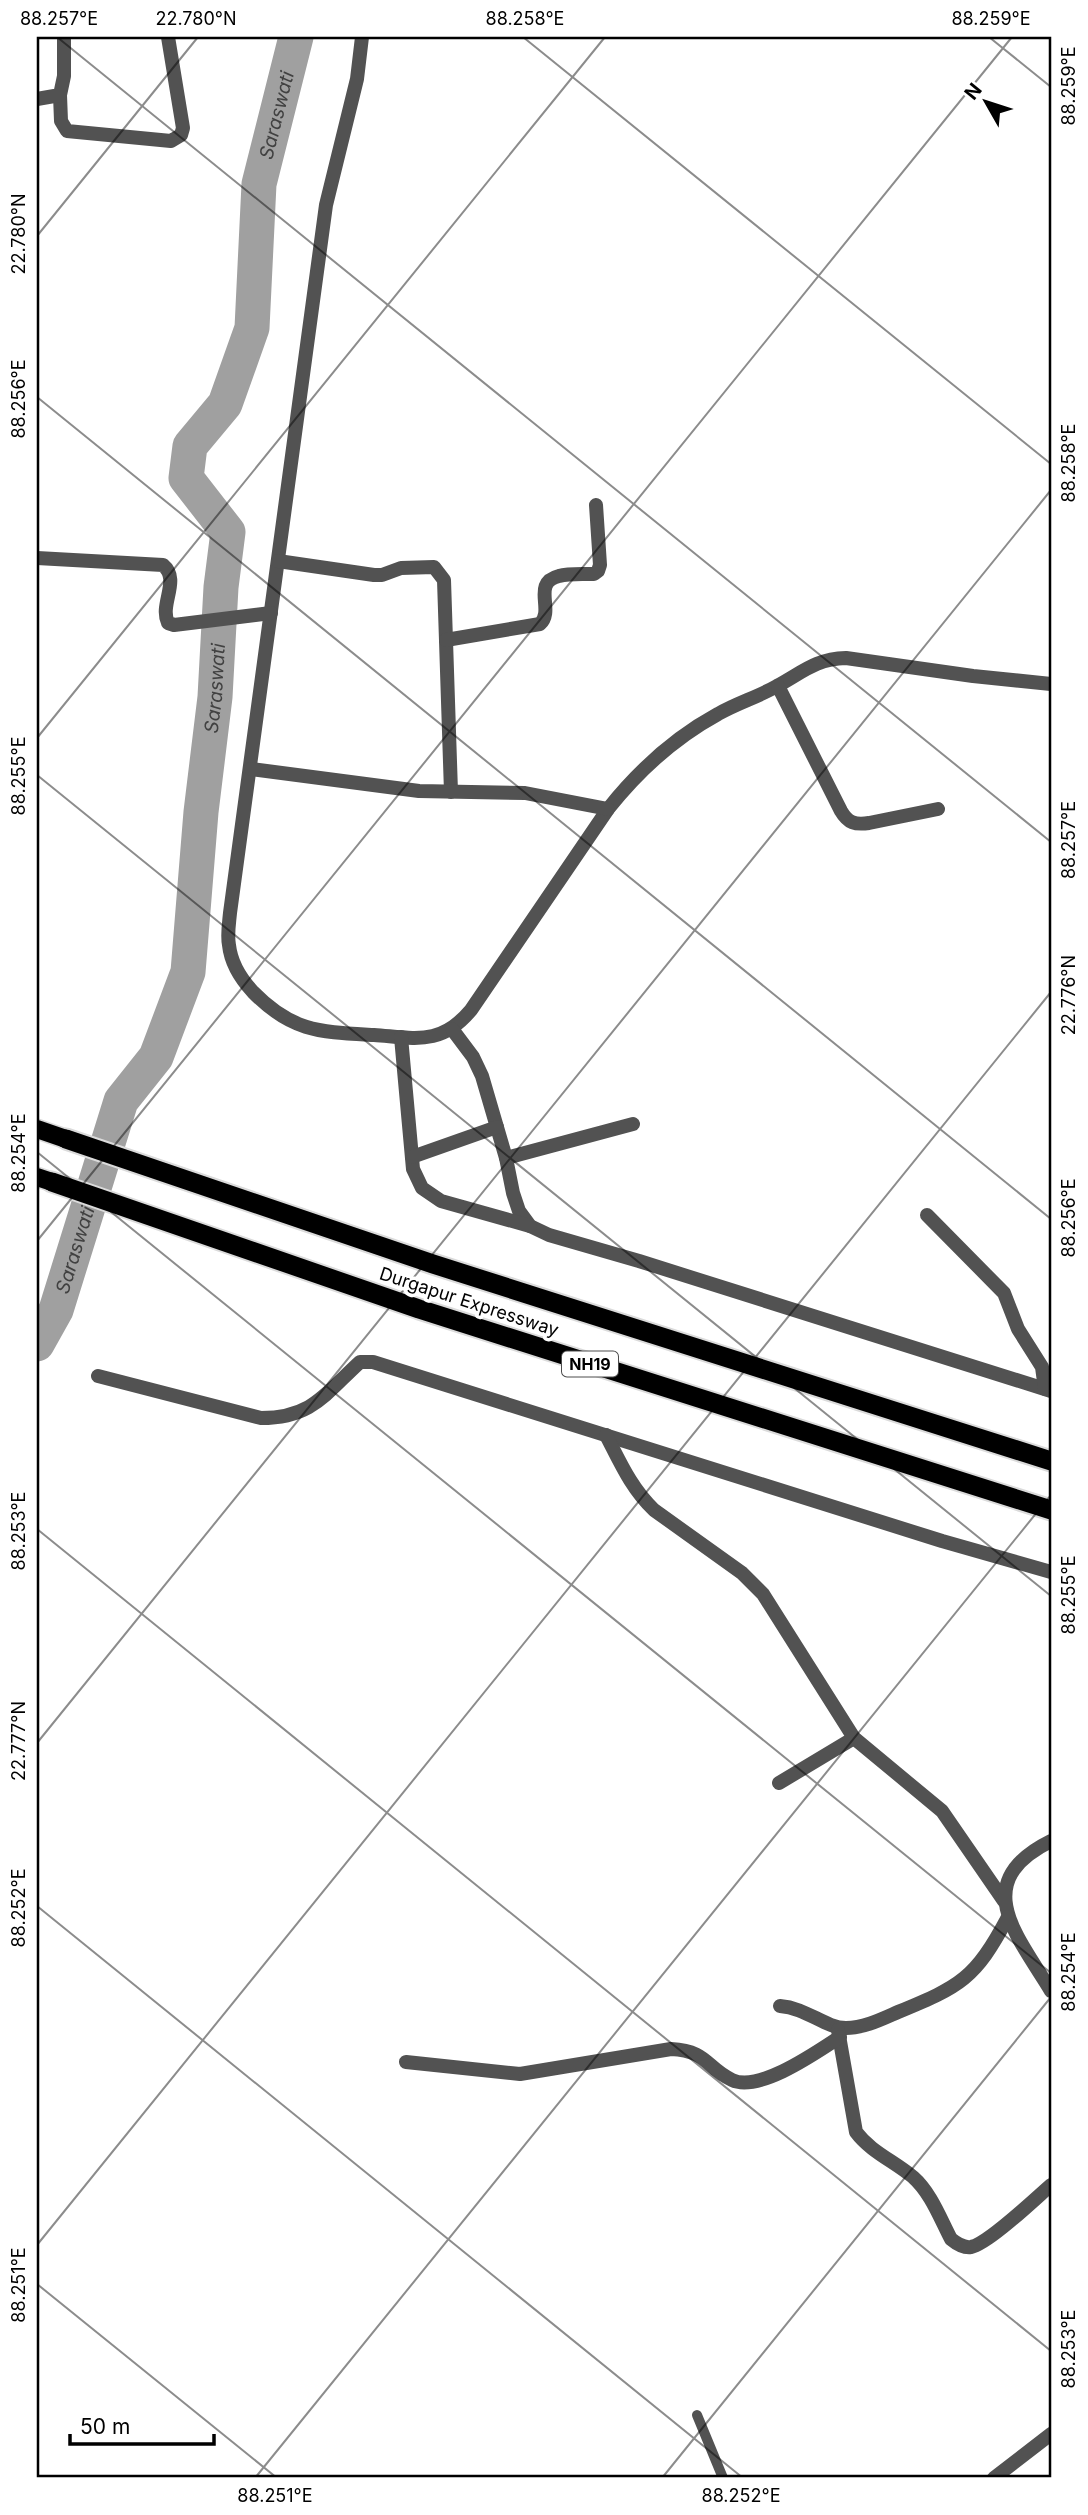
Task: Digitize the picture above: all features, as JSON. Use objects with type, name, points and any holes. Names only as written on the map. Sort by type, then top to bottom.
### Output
[{"type":"highway","name":"Durgapur Expressway","points":[[66,1139],[433,1264],[1051,1461]]},
{"type":"highway","name":"Durgapur Expressway","points":[[45,1179],[419,1309],[1051,1510]]},
{"type":"main road","name":"Durgapur Expressway","points":[[37,1129],[66,1139]]},
{"type":"street","points":[[64,37],[64,76],[60,95],[61,121],[67,131],[143,139],[176,139],[183,128],[168,37]]},
{"type":"street","points":[[362,37],[357,79],[326,205],[278,561],[266,614],[251,769],[230,914],[228,945],[233,964],[242,979],[272,1010],[285,1020],[327,1033],[425,1038],[452,1029],[471,1010],[608,809],[630,782],[674,742],[720,712],[778,686],[810,665],[829,659],[846,658],[1051,684]]},
{"type":"street","points":[[37,99],[60,95]]},
{"type":"street","points":[[446,640],[540,624],[547,614],[543,592],[550,580],[559,576],[594,574],[598,571],[600,565],[596,505]]},
{"type":"street","points":[[37,558],[163,565],[169,570],[171,579],[165,616],[168,623],[181,625],[266,614]]},
{"type":"street","points":[[278,561],[374,575],[401,568],[435,568],[444,580],[452,792]]},
{"type":"street","points":[[778,686],[841,811],[850,822],[858,825],[938,809]]},
{"type":"street","points":[[251,769],[407,790],[525,793],[608,809]]},
{"type":"street","points":[[452,1029],[473,1057],[482,1076],[506,1158],[513,1194],[519,1210],[530,1226]]},
{"type":"street","points":[[401,1037],[412,1157],[417,1179],[430,1194],[441,1201],[530,1226],[549,1235],[1048,1390]]},
{"type":"street","points":[[506,1158],[633,1124]]},
{"type":"street","points":[[412,1157],[497,1127]]},
{"type":"street","points":[[927,1215],[1004,1293],[1018,1329],[1042,1367],[1048,1390]]},
{"type":"street","points":[[98,1377],[261,1418],[281,1418],[298,1414],[311,1406],[360,1362],[373,1362],[942,1541],[1051,1572]]},
{"type":"street","points":[[606,1435],[641,1497],[654,1510],[742,1573],[763,1594],[854,1738],[942,1811],[1004,1901],[1018,1938],[1051,1991]]},
{"type":"street","points":[[779,1783],[854,1738]]},
{"type":"street","points":[[1004,1901],[1006,1884],[1012,1870],[1025,1857],[1051,1841]]},
{"type":"street","points":[[406,2063],[520,2074],[678,2049],[699,2055],[732,2080],[742,2083],[755,2081],[792,2066],[839,2032],[871,2023],[956,1987],[988,1952],[1008,1917]]},
{"type":"street","points":[[780,2006],[804,2011],[839,2032],[856,2132],[864,2142],[914,2178],[922,2187],[951,2239],[957,2244],[968,2247],[984,2241],[1051,2185]]},
{"type":"street","points":[[997,2477],[1051,2434]]},
{"type":"lane","points":[[696,2415],[723,2478]]},
{"type":"waterway","name":"Saraswati","points":[[37,1344],[56,1310],[121,1101],[156,1057],[188,972],[228,532],[186,478],[190,446],[225,404],[252,328],[259,184],[296,37]]}]
